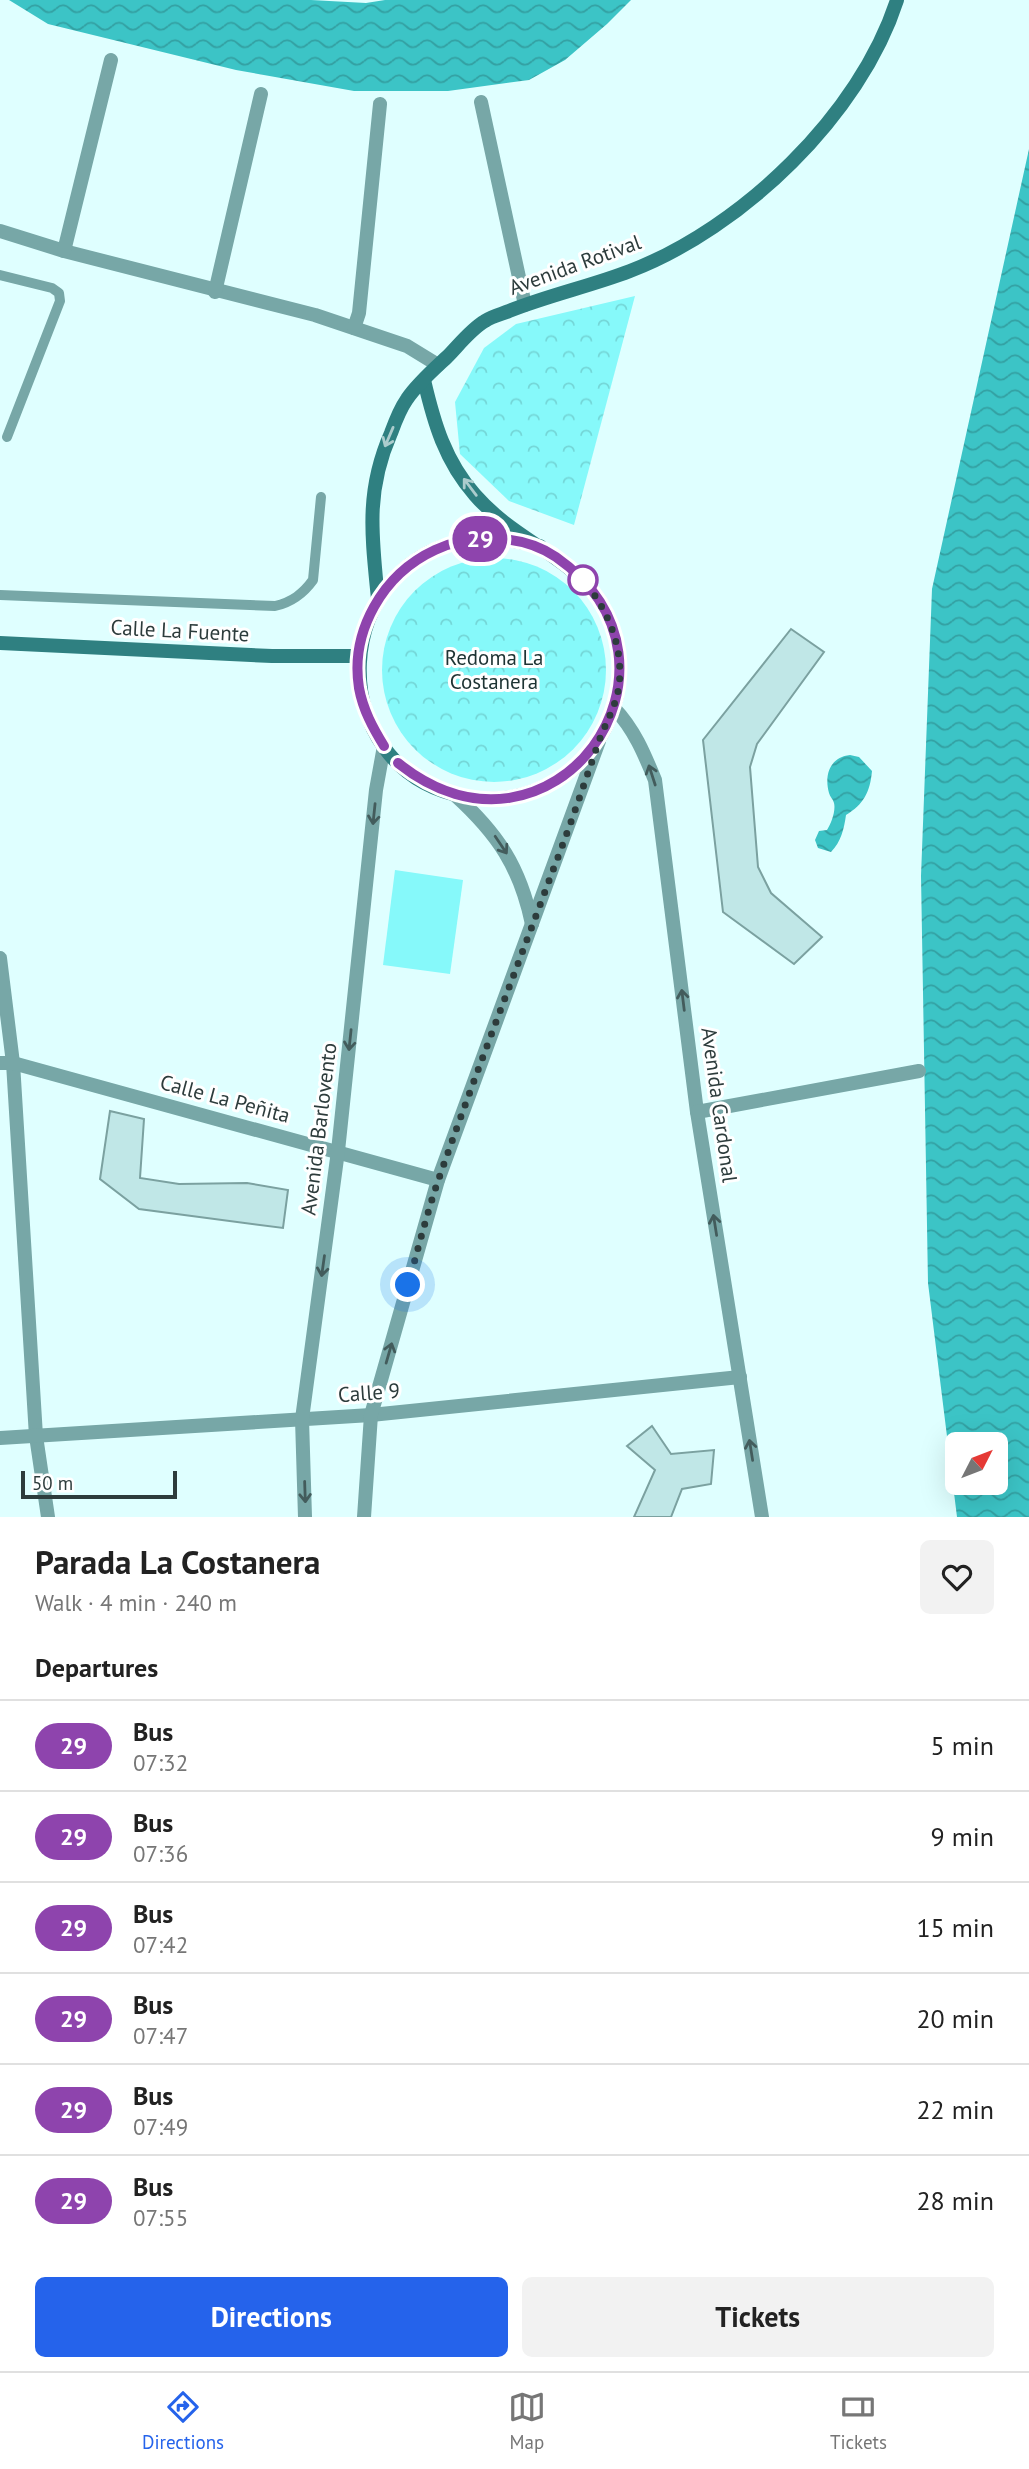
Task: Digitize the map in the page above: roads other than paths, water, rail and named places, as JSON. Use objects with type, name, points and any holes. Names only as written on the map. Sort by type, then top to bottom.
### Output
[{"type":"main road","name":"Avenida Rotival","points":[[378,599],[371,530],[373,489],[384,448],[407,399],[484,321],[631,271],[674,251],[719,223],[783,172],[814,140],[857,81],[888,28],[897,0]]},
{"type":"main road","points":[[424,380],[433,421],[456,468],[474,494],[505,523],[540,546],[579,575],[595,593],[607,614],[619,660],[619,685],[614,708],[600,738],[577,765],[548,786],[502,799],[478,799],[434,788],[398,763],[384,746],[368,718],[359,688],[359,656],[365,626],[378,599],[397,575],[413,563],[449,544],[479,538],[540,546]]},
{"type":"main road","name":"Calle La Fuente","points":[[0,643],[272,656],[359,656]]},
{"type":"street","points":[[64,251],[111,60]]},
{"type":"street","points":[[215,292],[261,94]]},
{"type":"street","points":[[481,102],[525,305]]},
{"type":"street","points":[[354,328],[359,313],[380,104]]},
{"type":"street","points":[[0,231],[215,292],[315,315],[407,346],[438,365]]},
{"type":"street","name":"Avenida Cardonal","points":[[614,708],[627,722],[640,744],[655,780],[697,1112],[762,1517]]},
{"type":"street","points":[[364,1517],[371,1415],[438,1180],[600,738]]},
{"type":"street","name":"Avenida Barlovento","points":[[305,1517],[302,1419],[338,1151],[376,790],[384,746]]},
{"type":"street","points":[[455,795],[499,840],[526,895],[533,926]]},
{"type":"street","points":[[0,958],[36,1436],[48,1517]]},
{"type":"street","name":"Calle La Peñita","points":[[6,1063],[438,1180]]},
{"type":"street","points":[[697,1112],[919,1071]]},
{"type":"street","name":"Calle 9","points":[[0,1438],[371,1415],[740,1377]]},
{"type":"lane","points":[[0,275],[52,288],[59,293],[60,301],[7,437]]},
{"type":"lane","points":[[0,595],[275,606],[288,603],[305,591],[313,580],[321,497]]},
{"type":"water","points":[[9,0],[311,0],[366,3],[385,0],[631,0],[565,60],[529,80],[448,91],[354,91],[236,70],[48,24]]},
{"type":"water","points":[[1029,149],[1029,1517],[957,1517],[954,1495],[1008,1495],[1008,1432],[946,1432],[928,1283],[921,876],[932,589]]},
{"type":"water","points":[[850,755],[859,757],[872,771],[871,778],[862,802],[846,815],[842,835],[831,852],[818,848],[815,840],[819,831],[827,830],[834,813],[827,780],[830,768],[838,759]]},
{"type":"park label","name":"Redoma La Costanera","points":[[494,670]]}]
